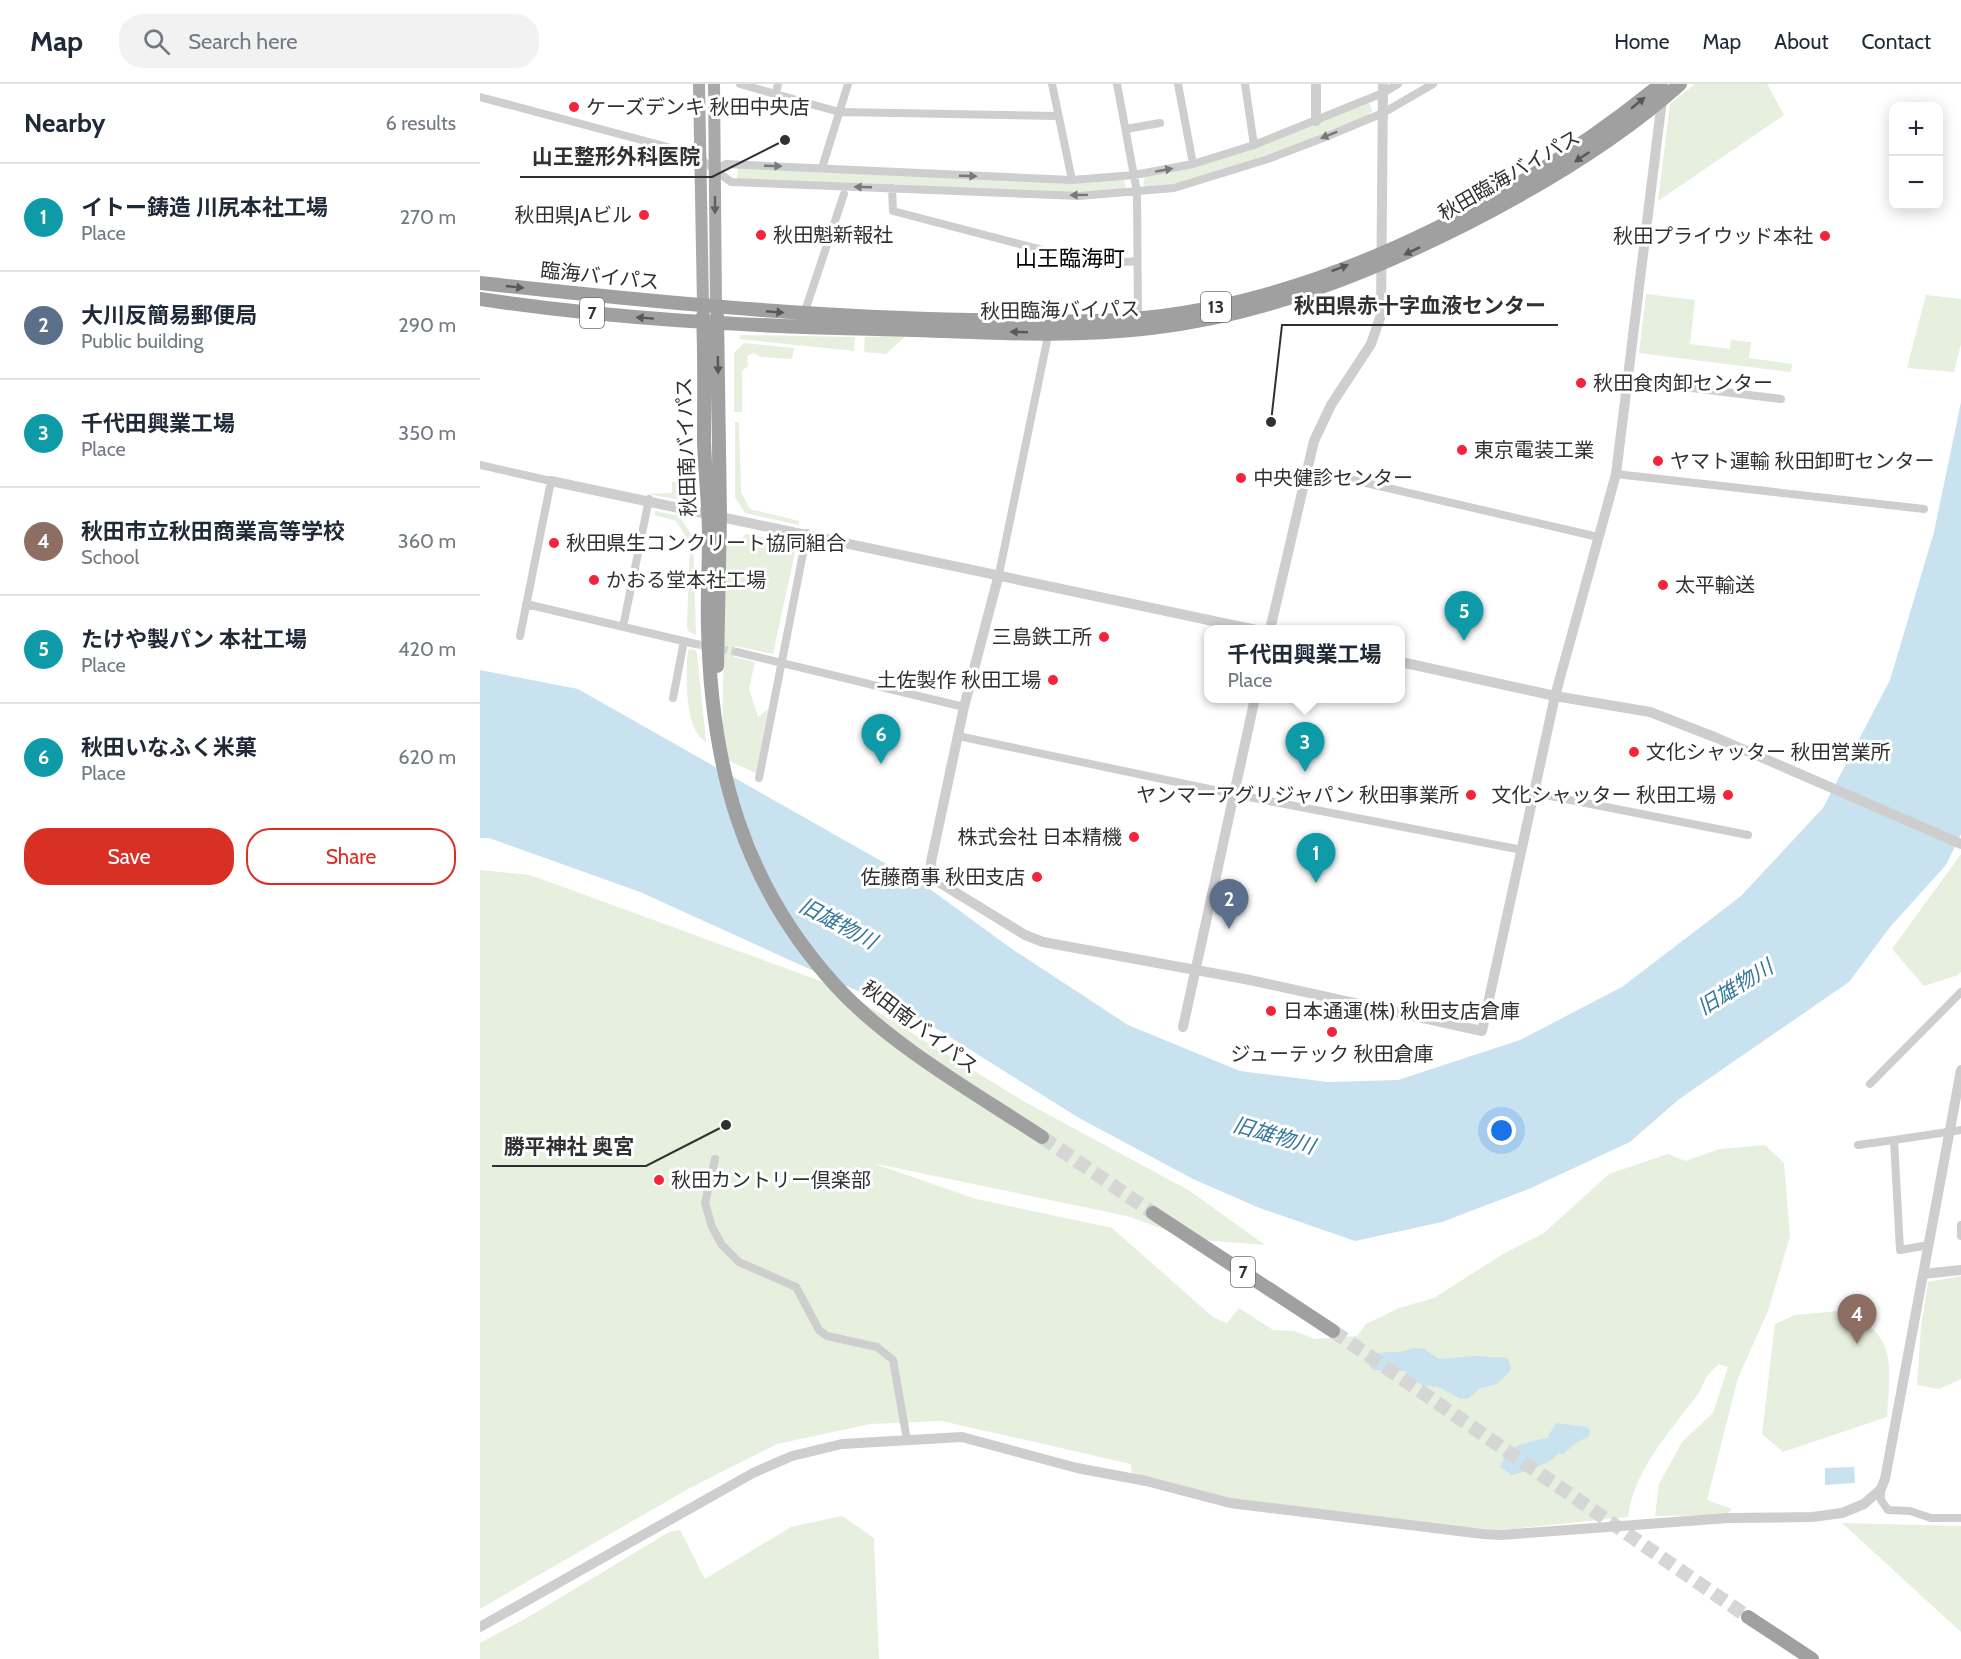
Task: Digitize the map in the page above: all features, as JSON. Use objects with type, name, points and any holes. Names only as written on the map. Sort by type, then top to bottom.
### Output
[{"type":"highway","name":"秋田臨海バイパス","points":[[710,306],[804,314],[1050,328],[1182,313],[1264,295],[1384,258],[1537,172],[1621,116],[1660,84]]},
{"type":"highway","name":"秋田臨海バイパス","points":[[711,323],[1150,328],[1235,314],[1297,297],[1531,189],[1596,147],[1662,100],[1680,84]]},
{"type":"highway","name":"臨海バイパス","points":[[480,283],[710,306]]},
{"type":"highway","name":"臨海バイパス","points":[[480,299],[618,316],[711,323]]},
{"type":"highway","name":"秋田南バイパス","points":[[710,306],[715,731],[729,798],[749,853],[775,903],[801,942],[837,987],[874,1021],[938,1068],[1042,1137]]},
{"type":"highway","name":"7","points":[[1153,1213],[1333,1331]]},
{"type":"highway","points":[[1748,1617],[1812,1659]]},
{"type":"main road","points":[[699,84],[700,158],[710,306]]},
{"type":"main road","points":[[710,306],[716,170],[714,84]]},
{"type":"street","points":[[740,84],[839,112],[1057,116]]},
{"type":"street","points":[[776,94],[778,84]]},
{"type":"street","points":[[822,168],[848,84]]},
{"type":"street","points":[[1052,84],[1072,180]]},
{"type":"street","points":[[1117,84],[1137,192],[1138,319]]},
{"type":"street","points":[[1178,84],[1193,164]]},
{"type":"street","points":[[1245,84],[1254,145]]},
{"type":"street","points":[[1316,84],[1316,121]]},
{"type":"street","points":[[716,170],[726,165],[1072,180],[1134,175],[1193,164],[1254,145],[1316,121],[1383,88],[1398,84]]},
{"type":"street","points":[[480,97],[700,158],[731,182],[1079,196],[1174,188],[1206,179],[1268,159],[1383,113],[1433,84]]},
{"type":"street","points":[[1050,328],[999,574],[964,706],[931,862],[932,876],[1034,939],[1197,970],[1482,1031],[1555,696],[1616,474],[1662,100],[1660,84]]},
{"type":"street","points":[[1271,625],[1314,441],[1323,420],[1378,329],[1381,315],[1384,258],[1383,88]]},
{"type":"street","points":[[1126,129],[1160,123]]},
{"type":"street","points":[[892,188],[893,212],[1096,264],[1137,261]]},
{"type":"street","points":[[804,314],[844,194]]},
{"type":"street","points":[[1627,380],[1781,399]]},
{"type":"street","points":[[480,465],[649,499],[1233,625]]},
{"type":"street","points":[[1306,469],[1598,537]]},
{"type":"street","points":[[1616,474],[1924,509]]},
{"type":"street","points":[[520,636],[551,481]]},
{"type":"street","points":[[623,627],[649,499]]},
{"type":"street","points":[[759,778],[807,533]]},
{"type":"street","points":[[526,604],[696,644]]},
{"type":"street","points":[[673,698],[684,641]]},
{"type":"street","points":[[737,652],[964,706]]},
{"type":"street","points":[[1405,663],[1555,696],[1650,712],[1717,738],[1961,843]]},
{"type":"street","points":[[1183,1027],[1254,703]]},
{"type":"street","points":[[958,736],[1233,794],[1522,850]]},
{"type":"street","points":[[1535,793],[1748,835]]},
{"type":"street","points":[[1870,1084],[1961,992]]},
{"type":"street","points":[[1961,1070],[1881,1489],[1881,1500],[1888,1510],[1910,1511],[1931,1518],[1961,1518]]},
{"type":"street","points":[[1858,1145],[1961,1130]]},
{"type":"street","points":[[1894,1140],[1900,1250],[1929,1245]]},
{"type":"street","points":[[715,1159],[705,1203],[712,1227],[722,1245],[739,1262],[796,1287],[819,1330],[827,1336],[877,1347],[893,1360],[907,1440]]},
{"type":"street","points":[[1961,1226],[1961,1236]]},
{"type":"street","points":[[1923,1274],[1961,1270]]},
{"type":"street","points":[[480,1627],[753,1473],[782,1460],[842,1444],[962,1437],[1077,1468],[1146,1481],[1230,1503],[1501,1535],[1728,1518],[1822,1516],[1852,1510],[1881,1489]]},
{"type":"green space","points":[[1695,84],[1767,84],[1784,115],[1658,201],[1670,104]]},
{"type":"green space","points":[[1366,102],[1370,104],[1372,112],[1312,140],[1175,186],[1148,189],[1143,185],[1145,176],[1194,166]]},
{"type":"green space","points":[[738,167],[1118,178],[1124,180],[1126,186],[1124,189],[1079,194],[737,179]]},
{"type":"green space","points":[[1646,294],[1695,300],[1690,344],[1730,349],[1731,340],[1751,342],[1749,358],[1792,364],[1791,372],[1639,353]]},
{"type":"green space","points":[[1926,295],[1961,299],[1961,344],[1954,372],[1907,368]]},
{"type":"green space","points":[[741,335],[855,337],[854,351],[739,339]]},
{"type":"green space","points":[[906,336],[886,354],[864,352],[865,337]]},
{"type":"green space","points":[[744,343],[794,348],[792,359],[761,357],[754,353],[747,356],[748,366],[742,371],[742,412],[734,412],[734,353]]},
{"type":"green space","points":[[735,422],[739,422],[741,492],[750,509],[799,521],[799,525],[745,513],[735,497]]},
{"type":"green space","points":[[687,449],[691,449],[691,484],[677,499],[646,494],[672,493],[672,482],[687,482]]},
{"type":"green space","points":[[655,511],[679,516],[693,537],[696,635],[688,631],[687,625],[690,543],[676,521],[654,515]]},
{"type":"green space","points":[[746,534],[797,543],[773,654],[735,646],[734,657],[755,662],[749,689],[758,717],[768,709],[756,773],[727,760],[722,739],[726,546],[734,546]]},
{"type":"green space","points":[[689,649],[697,653],[706,742],[699,736],[690,715],[687,678]]},
{"type":"green space","points":[[1961,854],[1961,972],[1924,986],[1892,949]]},
{"type":"green space","name":"秋田カントリー倶楽部","points":[[480,870],[530,875],[837,987],[1025,1102],[1190,1191],[1265,1245],[1191,1239],[1127,1216],[872,1163],[976,1199],[1112,1228],[1214,1318],[1227,1323],[1239,1308],[1273,1330],[1294,1331],[1315,1339],[1357,1336],[1366,1324],[1399,1308],[1434,1298],[1503,1254],[1544,1233],[1609,1174],[1668,1154],[1685,1161],[1720,1149],[1765,1145],[1784,1163],[1790,1236],[1768,1311],[1738,1378],[1707,1500],[1732,1509],[1726,1515],[1655,1516],[1659,1484],[1682,1442],[1713,1413],[1728,1367],[1719,1364],[1707,1376],[1699,1392],[1645,1467],[1632,1499],[1628,1517],[1502,1530],[1445,1526],[1234,1500],[1132,1473],[1131,1464],[942,1421],[870,1424],[777,1444],[688,1489],[480,1609]]},
{"type":"green space","points":[[1961,1276],[1961,1379],[1939,1389],[1917,1385],[1921,1328],[1928,1282]]},
{"type":"green space","points":[[1839,1311],[1858,1319],[1872,1329],[1881,1339],[1887,1352],[1889,1381],[1887,1417],[1783,1452],[1762,1434],[1775,1324],[1795,1315]]},
{"type":"green space","points":[[842,1516],[874,1538],[879,1659],[480,1659],[480,1643],[530,1616],[669,1532],[680,1530],[705,1579],[791,1527]]},
{"type":"green space","points":[[1842,1523],[1961,1526],[1961,1632]]},
{"type":"water","name":"旧雄物川","points":[[1961,402],[1961,834],[1946,865],[1890,927],[1849,982],[1678,1100],[1630,1142],[1531,1188],[1442,1222],[1355,1241],[1257,1207],[1193,1179],[1079,1118],[926,1022],[640,892],[489,838],[480,838],[480,670],[578,689],[927,887],[1012,949],[1128,1025],[1240,1071],[1328,1082],[1398,1080],[1520,1040],[1622,987],[1741,896],[1823,808],[1890,680],[1934,532]]},
{"type":"water","points":[[1413,1348],[1424,1349],[1439,1359],[1473,1356],[1508,1358],[1511,1370],[1497,1384],[1480,1388],[1469,1398],[1461,1399],[1438,1387],[1421,1385],[1405,1371],[1373,1370],[1369,1366],[1374,1354]]},
{"type":"water","points":[[1556,1423],[1587,1427],[1590,1431],[1588,1437],[1577,1442],[1563,1454],[1558,1454],[1548,1462],[1536,1467],[1512,1475],[1500,1467],[1508,1453],[1519,1445],[1547,1438]]},
{"type":"water","points":[[1854,1467],[1855,1483],[1825,1485],[1825,1468]]},
{"type":"tunnel","points":[[696,644],[737,652]]},
{"type":"tunnel","points":[[1042,1137],[1153,1213]]},
{"type":"tunnel","points":[[1333,1331],[1748,1617]]},
{"type":"place","name":"ケーズデンキ 秋田中央店","points":[[574,107]]},
{"type":"place","name":"山王整形外科医院","points":[[785,140]]},
{"type":"place","name":"秋田県JAビル","points":[[644,215]]},
{"type":"place","name":"秋田魁新報社","points":[[761,235]]},
{"type":"place","name":"秋田プライウッド本社","points":[[1825,236]]},
{"type":"place","name":"秋田食肉卸センター","points":[[1581,383]]},
{"type":"place","name":"秋田県赤十字血液センター","points":[[1271,422]]},
{"type":"place","name":"東京電装工業","points":[[1462,450]]},
{"type":"place","name":"ヤマト運輸 秋田卸町センター","points":[[1658,461]]},
{"type":"place","name":"中央健診センター","points":[[1241,478]]},
{"type":"place","name":"秋田県生コンクリート協同組合","points":[[554,543]]},
{"type":"place","name":"かおる堂本社工場","points":[[594,580]]},
{"type":"place","name":"太平輸送","points":[[1663,585]]},
{"type":"place","name":"三島鉄工所","points":[[1104,637]]},
{"type":"place","name":"たけや製パン 本社工場","points":[[1464,641]]},
{"type":"place","name":"土佐製作 秋田工場","points":[[1053,680]]},
{"type":"place","name":"文化シャッター 秋田営業所","points":[[1634,752]]},
{"type":"place","name":"秋田いなふく米菓","points":[[881,764]]},
{"type":"place","name":"千代田興業工場","points":[[1305,772]]},
{"type":"place","name":"ヤンマーアグリジャパン 秋田事業所","points":[[1471,795]]},
{"type":"place","name":"文化シャッター 秋田工場","points":[[1728,795]]},
{"type":"place","name":"株式会社 日本精機","points":[[1134,837]]},
{"type":"place","name":"佐藤商事 秋田支店","points":[[1037,877]]},
{"type":"place","name":"イトー鋳造 川尻本社工場","points":[[1316,883]]},
{"type":"place","name":"大川反簡易郵便局","points":[[1229,929]]},
{"type":"place","name":"日本通運(株) 秋田支店倉庫","points":[[1271,1011]]},
{"type":"place","name":"ジューテック 秋田倉庫","points":[[1332,1032]]},
{"type":"place","name":"勝平神社 奥宮","points":[[726,1125]]},
{"type":"place","name":"秋田カントリー倶楽部","points":[[659,1180]]},
{"type":"place","name":"秋田市立秋田商業高等学校","points":[[1857,1344]]},
{"type":"district","name":"山王臨海町","points":[[1070,258]]}]
